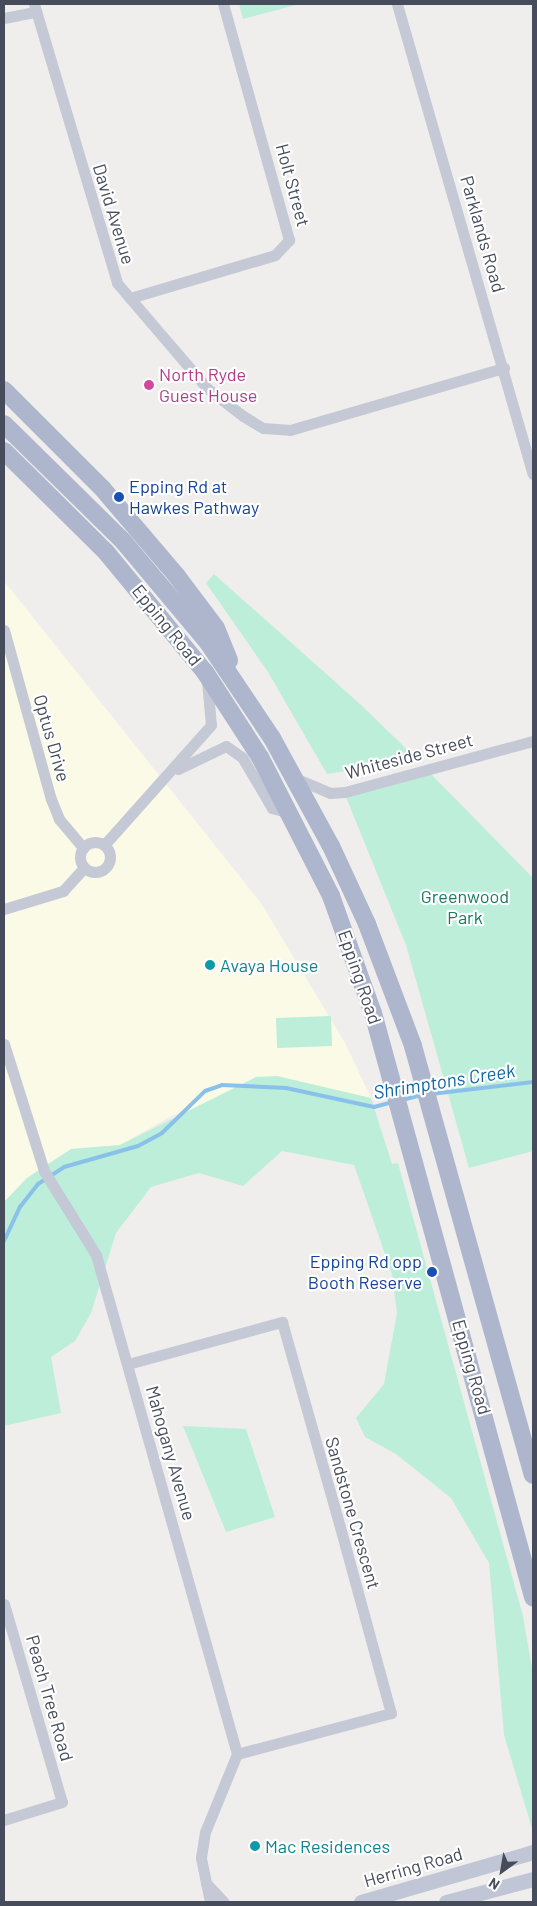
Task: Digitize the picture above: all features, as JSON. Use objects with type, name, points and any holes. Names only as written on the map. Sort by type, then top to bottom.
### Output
[{"type":"main road","points":[[4,390],[102,488],[176,575],[216,628],[237,683]]},
{"type":"main road","name":"Epping Road","points":[[4,424],[123,541],[237,683],[296,778],[363,916],[413,1046],[438,1126],[533,1475]]},
{"type":"main road","name":"Epping Road","points":[[4,451],[106,552],[205,672],[292,814],[350,945],[385,1056],[407,1130],[533,1597]]},
{"type":"main road","points":[[518,1856],[533,1843]]},
{"type":"main road","name":"Herring Road","points":[[361,1902],[533,1852]]},
{"type":"main road","points":[[446,1902],[533,1880]]},
{"type":"street","name":"Holt Street","points":[[130,298],[275,255],[289,240],[223,4]]},
{"type":"street","name":"Parklands Road","points":[[397,4],[504,368],[533,474]]},
{"type":"street","name":"David Avenue","points":[[35,8],[109,265],[130,298],[208,389],[243,416],[276,431],[504,368]]},
{"type":"street","points":[[4,18],[35,8]]},
{"type":"street","name":"Optus Drive","points":[[4,630],[51,799],[59,819],[83,848]]},
{"type":"street","points":[[105,844],[173,771],[211,724],[205,672]]},
{"type":"street","name":"Whiteside Street","points":[[296,778],[338,793],[533,741]]},
{"type":"street","points":[[173,771],[226,746],[242,757],[272,808],[292,814]]},
{"type":"street","points":[[4,909],[63,891],[84,868],[83,848],[92,842],[105,844]]},
{"type":"street","points":[[84,868],[96,873],[106,868],[110,857],[105,844]]},
{"type":"street","name":"Mahogany Avenue","points":[[4,1044],[53,1192],[96,1256],[237,1754]]},
{"type":"street","name":"Sandstone Crescent","points":[[128,1364],[282,1322],[340,1527],[391,1713],[237,1754]]},
{"type":"street","name":"Peach Tree Road","points":[[4,1820],[62,1802],[5,1611]]},
{"type":"street","points":[[210,1902],[204,1882],[201,1858],[205,1832],[237,1754]]},
{"type":"street","points":[[204,1882],[224,1902]]},
{"type":"shaded area","points":[[4,581],[261,903],[345,1043],[371,1098],[313,1088],[296,1080],[173,1115],[120,1145],[71,1149],[27,1178],[4,1202]]},
{"type":"green space","points":[[239,4],[300,4],[243,19]]},
{"type":"green space","points":[[214,574],[360,704],[418,760],[327,774],[268,672],[206,583]]},
{"type":"green space","name":"Greenwood Park","points":[[431,774],[533,878],[533,1151],[469,1168],[406,945],[346,797]]},
{"type":"green space","points":[[331,1016],[332,1046],[277,1048],[276,1018]]},
{"type":"green space","points":[[277,1076],[371,1098],[392,1164],[398,1163],[523,1616],[533,1674],[533,1832],[504,1735],[489,1563],[451,1498],[396,1454],[365,1437],[356,1418],[384,1384],[397,1313],[392,1274],[354,1165],[282,1151],[243,1186],[199,1173],[151,1187],[116,1233],[91,1313],[75,1341],[51,1357],[61,1413],[4,1426],[4,1202],[27,1178],[71,1149],[120,1145],[256,1077]]},
{"type":"green space","points":[[183,1426],[246,1429],[275,1517],[226,1532]]},
{"type":"waterway","name":"Shrimptons Creek","points":[[431,1094],[533,1082]]},
{"type":"waterway","name":"Shrimptons Creek","points":[[4,1241],[20,1207],[38,1184],[64,1167],[138,1146],[162,1133],[205,1091],[222,1085],[286,1088],[374,1107],[393,1102]]},
{"type":"waterway","name":"Shrimptons Creek","points":[[402,1100],[422,1095]]},
{"type":"place","name":"North Ryde Guest House","points":[[149,385]]},
{"type":"place","name":"Epping Rd at Hawkes Pathway","points":[[119,497]]},
{"type":"place","name":"Avaya House","points":[[210,965]]},
{"type":"place","name":"Epping Rd opp Booth Reserve","points":[[432,1272]]},
{"type":"place","name":"Mac Residences","points":[[255,1846]]}]
